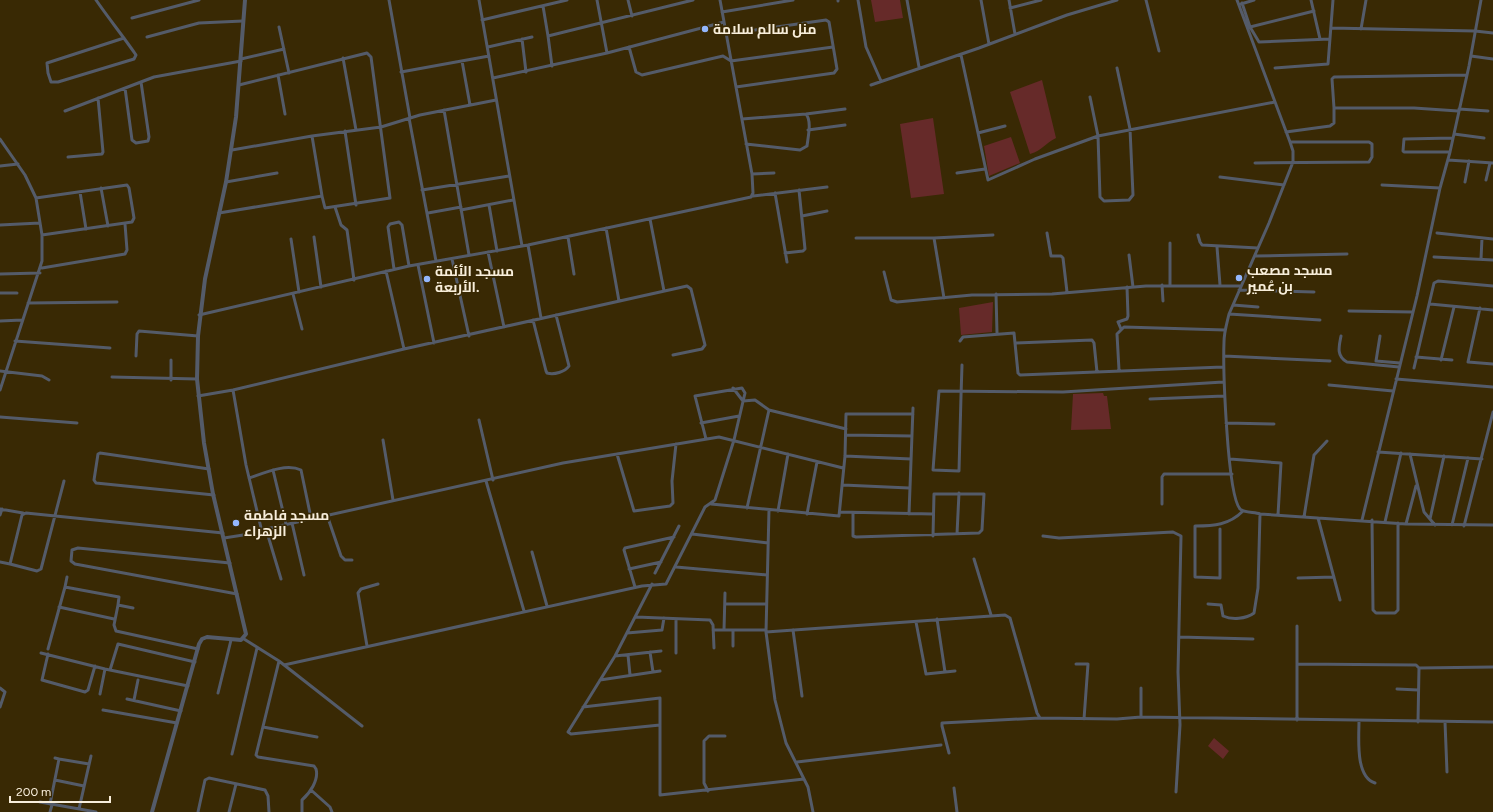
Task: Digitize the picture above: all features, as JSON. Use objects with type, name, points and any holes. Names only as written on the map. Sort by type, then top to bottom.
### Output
[{"type":"street","points":[[96,0],[124,38],[136,55],[134,59],[58,82],[52,82],[48,73],[47,63],[124,38]]},
{"type":"street","points":[[132,18],[199,0]]},
{"type":"street","points":[[244,639],[246,629],[209,469],[198,396],[197,379],[199,315],[209,252],[232,150],[239,85],[245,0]]},
{"type":"street","points":[[389,0],[436,261]]},
{"type":"street","points":[[479,0],[522,246]]},
{"type":"street","points":[[482,20],[567,0]]},
{"type":"street","points":[[597,0],[607,53]]},
{"type":"street","points":[[628,0],[632,16]]},
{"type":"street","points":[[548,36],[693,0]]},
{"type":"street","points":[[720,0],[752,174],[753,196]]},
{"type":"street","points":[[722,12],[793,0]]},
{"type":"street","points":[[858,0],[866,47],[881,81]]},
{"type":"street","points":[[907,0],[919,67]]},
{"type":"street","points":[[981,0],[989,44]]},
{"type":"street","points":[[1009,0],[1015,34]]},
{"type":"street","points":[[1010,8],[1041,0]]},
{"type":"street","points":[[871,84],[919,67],[961,55],[1079,10],[1117,0]]},
{"type":"street","points":[[1146,0],[1159,51]]},
{"type":"street","points":[[1237,0],[1256,39],[1263,43],[1330,39]]},
{"type":"street","points":[[1240,4],[1254,0]]},
{"type":"street","points":[[1311,0],[1320,39]]},
{"type":"street","points":[[1275,68],[1327,65],[1333,0]]},
{"type":"street","points":[[1361,29],[1366,0]]},
{"type":"street","points":[[1362,520],[1413,312],[1440,188],[1450,152],[1471,56],[1481,0]]},
{"type":"street","points":[[1240,4],[1293,151],[1293,162],[1255,256],[1229,314],[1225,330],[1223,382],[1226,423],[1237,504],[1241,512]]},
{"type":"street","points":[[543,6],[552,66]]},
{"type":"street","points":[[1250,27],[1314,11]]},
{"type":"street","points":[[726,34],[826,20],[829,22],[837,69],[834,73],[736,87]]},
{"type":"street","points":[[147,37],[199,23],[243,21]]},
{"type":"street","points":[[493,78],[526,72],[607,53],[724,22]]},
{"type":"street","points":[[279,28],[289,73]]},
{"type":"street","points":[[1331,28],[1476,31],[1493,33]]},
{"type":"street","points":[[488,47],[532,37]]},
{"type":"street","points":[[522,39],[526,72]]},
{"type":"street","points":[[629,47],[636,72],[639,76],[722,56],[732,61],[833,47]]},
{"type":"street","points":[[65,111],[162,75],[241,60],[284,49]]},
{"type":"street","points":[[239,85],[364,52],[370,54],[390,198],[356,205],[325,208],[312,136]]},
{"type":"street","points":[[961,55],[987,179],[990,180],[1035,159],[1098,136],[1275,102]]},
{"type":"street","points":[[401,72],[489,56]]},
{"type":"street","points":[[1471,56],[1493,59]]},
{"type":"street","points":[[343,58],[356,130]]},
{"type":"street","points":[[462,61],[470,105]]},
{"type":"street","points":[[1090,97],[1098,136],[1100,197],[1104,201],[1129,200],[1133,195],[1130,129],[1117,68]]},
{"type":"street","points":[[278,75],[285,114]]},
{"type":"street","points":[[1286,132],[1330,126],[1334,123],[1332,78],[1334,77],[1467,75]]},
{"type":"street","points":[[125,88],[132,140],[136,143],[148,141],[149,137],[141,82]]},
{"type":"street","points":[[68,157],[102,154],[98,98]]},
{"type":"street","points":[[232,150],[345,131],[381,128],[410,118],[496,100]]},
{"type":"street","points":[[1334,108],[1414,108],[1488,111]]},
{"type":"street","points":[[742,119],[806,114],[845,109]]},
{"type":"street","points":[[444,110],[469,255]]},
{"type":"street","points":[[746,144],[800,150],[807,146],[809,118],[806,114]]},
{"type":"street","points":[[808,130],[844,125]]},
{"type":"street","points":[[978,133],[1005,126]]},
{"type":"street","points":[[345,131],[356,205]]},
{"type":"street","points":[[1454,134],[1484,138]]},
{"type":"street","points":[[1450,152],[1404,152],[1404,140],[1453,138]]},
{"type":"street","points":[[0,139],[18,164],[36,198],[42,235],[42,268],[22,320],[0,390]]},
{"type":"street","points":[[1255,163],[1369,162],[1372,158],[1372,144],[1369,142],[1290,142]]},
{"type":"street","points":[[1448,160],[1492,163],[1486,180]]},
{"type":"street","points":[[1465,182],[1469,161]]},
{"type":"street","points":[[0,166],[18,164]]},
{"type":"street","points":[[957,173],[985,169]]},
{"type":"street","points":[[226,182],[277,173]]},
{"type":"street","points":[[752,174],[774,173]]},
{"type":"street","points":[[422,190],[509,176]]},
{"type":"street","points":[[1220,177],[1284,185]]},
{"type":"street","points":[[1382,185],[1440,188]]},
{"type":"street","points":[[36,198],[101,188],[129,186],[134,218],[132,222],[42,235]]},
{"type":"street","points":[[199,315],[354,280],[394,269],[568,237],[753,196],[827,187]]},
{"type":"street","points":[[101,188],[108,226]]},
{"type":"street","points":[[785,253],[803,251],[805,249],[799,190]]},
{"type":"street","points":[[80,192],[86,229]]},
{"type":"street","points":[[775,193],[787,262]]},
{"type":"street","points":[[219,213],[322,196]]},
{"type":"street","points":[[428,212],[461,209],[513,200]]},
{"type":"street","points":[[489,205],[497,251]]},
{"type":"street","points":[[335,207],[341,225],[347,230],[354,280]]},
{"type":"street","points":[[802,216],[827,211]]},
{"type":"street","points":[[650,219],[664,291]]},
{"type":"street","points":[[394,269],[388,227],[390,224],[399,222],[402,225],[409,266]]},
{"type":"street","points":[[0,225],[40,223]]},
{"type":"street","points":[[42,268],[125,254],[127,250],[125,224]]},
{"type":"street","points":[[606,228],[619,301]]},
{"type":"street","points":[[1437,233],[1493,239]]},
{"type":"street","points":[[1047,234],[1051,256],[1060,256],[1063,258],[1067,292]]},
{"type":"street","points":[[856,238],[934,238],[993,235]]},
{"type":"street","points":[[1198,235],[1201,244],[1217,247],[1258,248]]},
{"type":"street","points":[[568,237],[574,274]]},
{"type":"street","points":[[314,238],[321,287]]},
{"type":"street","points":[[934,238],[944,298]]},
{"type":"street","points":[[1481,259],[1482,238]]},
{"type":"street","points":[[291,239],[299,292]]},
{"type":"street","points":[[1170,243],[1170,285]]},
{"type":"street","points":[[528,245],[541,318]]},
{"type":"street","points":[[1217,247],[1220,285]]},
{"type":"street","points":[[488,252],[504,327]]},
{"type":"street","points":[[1255,256],[1347,254]]},
{"type":"street","points":[[1129,255],[1133,286]]},
{"type":"street","points":[[1434,257],[1493,260]]},
{"type":"street","points":[[452,259],[469,336]]},
{"type":"street","points":[[418,265],[434,344]]},
{"type":"street","points":[[386,271],[404,349]]},
{"type":"street","points":[[884,272],[889,294],[894,302],[996,294],[1067,292],[1133,286],[1241,286]]},
{"type":"street","points":[[0,274],[40,273]]},
{"type":"street","points":[[1414,368],[1435,282],[1493,286]]},
{"type":"street","points":[[1162,285],[1163,301]]},
{"type":"street","points":[[198,396],[233,390],[541,318],[664,291],[690,287],[704,342],[704,348],[673,355]]},
{"type":"street","points":[[1121,329],[1118,322],[1127,319],[1128,316],[1127,287]]},
{"type":"street","points":[[1239,290],[1314,292]]},
{"type":"street","points":[[0,293],[17,293]]},
{"type":"street","points":[[293,294],[302,329]]},
{"type":"street","points":[[996,294],[997,333]]},
{"type":"street","points":[[28,303],[117,302]]},
{"type":"street","points":[[1430,304],[1493,310]]},
{"type":"street","points":[[1233,305],[1258,307]]},
{"type":"street","points":[[1441,360],[1454,306]]},
{"type":"street","points":[[1480,308],[1468,362],[1493,364]]},
{"type":"street","points":[[1349,311],[1413,312]]},
{"type":"street","points":[[1229,314],[1320,320]]},
{"type":"street","points":[[533,320],[547,374],[552,374],[565,370],[569,366],[556,315]]},
{"type":"street","points":[[0,321],[22,320]]},
{"type":"street","points":[[1119,370],[1116,334],[1121,329],[1128,326],[1225,330]]},
{"type":"street","points":[[136,356],[138,334],[140,331],[198,336]]},
{"type":"street","points":[[960,341],[963,336],[1014,333],[1019,374],[1056,375],[1119,370],[1223,367]]},
{"type":"street","points":[[1341,336],[1338,348],[1339,353],[1347,362],[1399,365]]},
{"type":"street","points":[[1380,336],[1376,361],[1399,365]]},
{"type":"street","points":[[1016,343],[1092,340],[1094,343],[1097,372]]},
{"type":"street","points":[[16,341],[110,348]]},
{"type":"street","points":[[1224,356],[1330,361]]},
{"type":"street","points":[[1416,357],[1452,360]]},
{"type":"street","points":[[171,360],[171,380]]},
{"type":"street","points":[[962,365],[961,391],[959,471],[933,470],[939,390],[961,391],[1063,392],[1223,382]]},
{"type":"street","points":[[0,371],[42,376],[49,380]]},
{"type":"street","points":[[112,378],[171,380],[197,379]]},
{"type":"street","points":[[1396,380],[1493,387]]},
{"type":"street","points":[[1329,385],[1393,391]]},
{"type":"street","points":[[733,388],[743,401]]},
{"type":"street","points":[[284,664],[635,587],[652,584],[666,584],[676,567],[705,507],[715,500],[734,440],[745,393],[742,388],[696,394],[695,397],[706,439]]},
{"type":"street","points":[[233,390],[249,478],[262,532]]},
{"type":"street","points":[[1150,399],[1224,396]]},
{"type":"street","points":[[743,401],[755,400],[769,410],[846,429]]},
{"type":"street","points":[[908,514],[913,408]]},
{"type":"street","points":[[747,508],[769,410]]},
{"type":"street","points":[[1464,526],[1493,412]]},
{"type":"street","points":[[711,504],[838,516],[840,515],[843,485],[846,414],[913,414]]},
{"type":"street","points":[[701,423],[739,416]]},
{"type":"street","points":[[0,417],[77,423]]},
{"type":"street","points":[[480,420],[493,480]]},
{"type":"street","points":[[1226,423],[1274,424]]},
{"type":"street","points":[[846,434],[912,436]]},
{"type":"street","points":[[224,538],[262,532],[266,529],[311,518],[563,464],[723,437],[760,448],[843,468]]},
{"type":"street","points":[[383,440],[393,500]]},
{"type":"street","points":[[1304,517],[1314,455],[1327,441]]},
{"type":"street","points":[[617,454],[634,511],[670,506],[673,501],[672,481],[676,444]]},
{"type":"street","points":[[1378,452],[1482,459]]},
{"type":"street","points":[[209,469],[100,453],[98,454],[94,481],[214,495]]},
{"type":"street","points":[[1385,522],[1401,453]]},
{"type":"street","points":[[778,511],[788,454]]},
{"type":"street","points":[[1410,454],[1424,512],[1435,525]]},
{"type":"street","points":[[845,456],[911,459]]},
{"type":"street","points":[[1430,519],[1444,456]]},
{"type":"street","points":[[1452,525],[1468,458]]},
{"type":"street","points":[[1230,459],[1281,463],[1278,515]]},
{"type":"street","points":[[806,514],[817,462]]},
{"type":"street","points":[[249,478],[273,470],[295,468],[301,470],[311,518]]},
{"type":"street","points":[[273,470],[286,524]]},
{"type":"street","points":[[1162,504],[1162,477],[1166,473],[1232,474]]},
{"type":"street","points":[[0,562],[39,571],[64,481]]},
{"type":"street","points":[[486,481],[524,611]]},
{"type":"street","points":[[1406,524],[1417,484]]},
{"type":"street","points":[[843,485],[909,488]]},
{"type":"street","points":[[957,534],[959,493]]},
{"type":"street","points":[[853,513],[854,536],[933,536],[979,533],[982,530],[984,494],[934,494],[932,514],[933,536]]},
{"type":"street","points":[[0,515],[1,509],[23,514],[223,533]]},
{"type":"street","points":[[769,510],[766,631],[775,700],[780,726],[811,797],[813,812]]},
{"type":"street","points":[[1220,529],[1220,578],[1195,578],[1195,526],[1214,526],[1225,524],[1241,512],[1253,511],[1260,514],[1372,520],[1406,524],[1464,526],[1493,525]]},
{"type":"street","points":[[840,512],[932,514]]},
{"type":"street","points":[[10,564],[23,514]]},
{"type":"street","points":[[1208,604],[1221,605],[1223,616],[1229,618],[1248,617],[1254,613],[1258,588],[1260,514]]},
{"type":"street","points":[[327,515],[341,556],[345,560],[352,560]]},
{"type":"street","points":[[1318,518],[1334,578],[1337,582],[1340,600]]},
{"type":"street","points":[[1372,520],[1373,610],[1376,613],[1395,613],[1398,610],[1398,523]]},
{"type":"street","points":[[292,523],[304,575]]},
{"type":"street","points":[[655,573],[679,526]]},
{"type":"street","points":[[266,529],[280,579]]},
{"type":"street","points":[[1043,536],[1060,538],[1178,533],[1182,539],[1179,637],[1179,719],[1176,792]]},
{"type":"street","points":[[692,534],[768,543]]},
{"type":"street","points":[[635,587],[624,550],[625,548],[674,537]]},
{"type":"street","points":[[230,563],[78,548],[72,550],[70,561],[74,564],[237,594]]},
{"type":"street","points":[[532,552],[547,606]]},
{"type":"street","points":[[974,559],[991,615]]},
{"type":"street","points":[[629,569],[661,562]]},
{"type":"street","points":[[676,567],[767,575]]},
{"type":"street","points":[[48,649],[67,577]]},
{"type":"street","points":[[1298,578],[1334,578]]},
{"type":"street","points":[[367,646],[358,593],[361,589],[378,584]]},
{"type":"street","points":[[652,584],[615,656],[569,730],[569,734],[660,725]]},
{"type":"street","points":[[65,587],[118,598],[114,628],[120,632],[198,649]]},
{"type":"street","points":[[724,630],[725,593]]},
{"type":"street","points":[[725,604],[766,604]]},
{"type":"street","points":[[118,605],[133,608]]},
{"type":"street","points":[[58,607],[114,619]]},
{"type":"street","points":[[713,630],[793,630],[1006,615],[1010,618],[1037,713],[1040,718]]},
{"type":"street","points":[[636,617],[710,620],[713,630],[714,648]]},
{"type":"street","points":[[627,633],[662,630],[664,618]]},
{"type":"street","points":[[676,619],[676,653]]},
{"type":"street","points":[[937,619],[945,672]]},
{"type":"street","points":[[916,622],[926,674],[956,671]]},
{"type":"street","points":[[1297,626],[1297,720]]},
{"type":"street","points":[[733,646],[734,630]]},
{"type":"street","points":[[793,630],[802,696]]},
{"type":"street","points":[[1179,637],[1253,639]]},
{"type":"street","points":[[152,812],[202,639],[244,639],[284,664],[362,726]]},
{"type":"street","points":[[218,693],[231,640]]},
{"type":"street","points":[[110,670],[118,644],[195,662]]},
{"type":"street","points":[[232,754],[258,648]]},
{"type":"street","points":[[615,656],[661,651]]},
{"type":"street","points":[[650,652],[653,672]]},
{"type":"street","points":[[41,653],[105,669],[188,686]]},
{"type":"street","points":[[48,654],[42,680],[85,692],[88,690],[95,666]]},
{"type":"street","points":[[628,655],[630,675]]},
{"type":"street","points":[[279,661],[256,755],[258,757],[314,766],[317,772],[311,790],[302,800],[302,812]]},
{"type":"street","points":[[1076,664],[1088,664],[1084,719]]},
{"type":"street","points":[[1297,664],[1416,665],[1419,668],[1493,667]]},
{"type":"street","points":[[1418,722],[1419,668]]},
{"type":"street","points":[[100,694],[105,669]]},
{"type":"street","points":[[600,680],[660,671]]},
{"type":"street","points":[[134,700],[138,680]]},
{"type":"street","points":[[0,688],[5,692],[0,707]]},
{"type":"street","points":[[1141,688],[1141,717]]},
{"type":"street","points":[[1397,689],[1418,690]]},
{"type":"street","points":[[583,707],[659,697],[661,700],[660,794],[708,791],[804,779]]},
{"type":"street","points":[[127,699],[181,711]]},
{"type":"street","points":[[103,710],[177,723]]},
{"type":"street","points":[[949,753],[942,723],[1040,718],[1084,719],[1141,717],[1179,719],[1493,722]]},
{"type":"street","points":[[1359,721],[1358,736],[1362,769],[1367,778],[1375,783]]},
{"type":"street","points":[[1444,722],[1447,772]]},
{"type":"street","points":[[263,727],[317,737]]},
{"type":"street","points":[[708,791],[704,782],[704,741],[710,736],[725,736]]},
{"type":"street","points":[[796,762],[942,746]]},
{"type":"street","points":[[79,809],[91,756]]},
{"type":"street","points":[[55,758],[89,764]]},
{"type":"street","points":[[50,812],[59,759]]},
{"type":"street","points":[[198,812],[207,778],[265,790],[268,796],[269,812]]},
{"type":"street","points":[[55,780],[84,786]]},
{"type":"street","points":[[229,812],[236,784]]},
{"type":"street","points":[[954,788],[957,812]]},
{"type":"street","points":[[311,790],[330,807],[332,812]]},
{"type":"street","points":[[40,802],[96,812]]},
{"type":"shaded area","points":[[871,0],[900,0],[903,18],[875,22]]},
{"type":"shaded area","points":[[1042,80],[1056,138],[1038,151],[1030,154],[1010,92]]},
{"type":"shaded area","points":[[933,118],[944,194],[911,198],[900,124]]},
{"type":"shaded area","points":[[1011,137],[1020,163],[989,176],[984,146]]},
{"type":"shaded area","points":[[993,302],[992,332],[961,335],[959,308]]},
{"type":"shaded area","points":[[1103,393],[1104,396],[1107,396],[1111,429],[1071,430],[1073,394]]},
{"type":"shaded area","points":[[1214,738],[1229,751],[1223,759],[1208,746]]},
{"type":"place","name":"منل سالم سلامة","points":[[705,29]]},
{"type":"place","name":"مسجد مصعب بن عُمير","points":[[1239,278]]},
{"type":"place","name":"مسجد الأئمة الأربعة.","points":[[427,279]]},
{"type":"place","name":"مسجد فاطمة الزهراء","points":[[236,523]]}]
